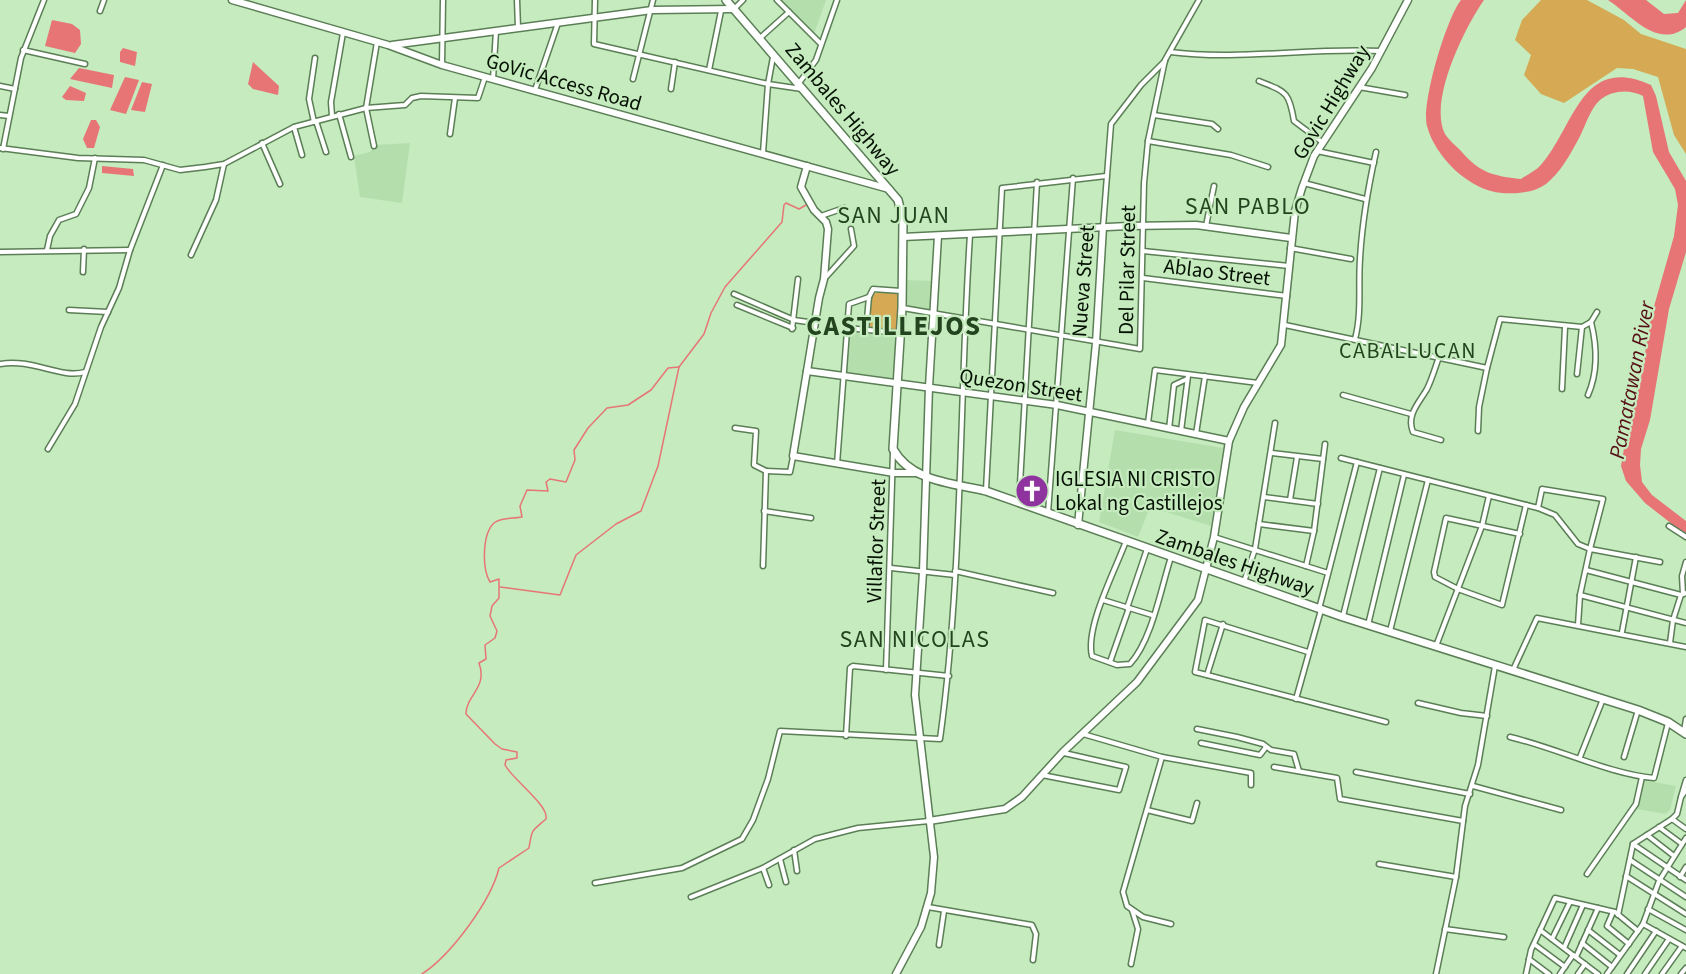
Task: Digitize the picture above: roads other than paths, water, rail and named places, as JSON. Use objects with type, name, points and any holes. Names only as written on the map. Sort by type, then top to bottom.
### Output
[{"type":"main road","name":"Zambales Highway","points":[[726,0],[889,189],[902,211],[902,308],[893,449],[899,460],[916,473],[986,491],[1343,617],[1638,710],[1668,722],[1685,733]]},
{"type":"street","points":[[44,0],[23,50],[1,149],[144,160],[180,170],[224,164],[294,127],[339,114],[366,108],[405,105],[412,98],[421,96],[478,98],[485,77]]},
{"type":"street","points":[[100,11],[104,0]]},
{"type":"street","name":"GoVic Access Road","points":[[232,0],[388,45],[442,65],[889,189]]},
{"type":"street","points":[[442,65],[443,0]]},
{"type":"street","points":[[518,0],[518,28]]},
{"type":"street","points":[[595,0],[594,44],[768,84],[801,86],[816,60],[837,0]]},
{"type":"street","points":[[633,79],[653,0]]},
{"type":"street","points":[[388,45],[652,10],[722,11],[734,9],[743,0]]},
{"type":"street","points":[[777,0],[821,44]]},
{"type":"street","points":[[1166,60],[1199,0]]},
{"type":"street","name":"Govic Highway","points":[[930,821],[1005,809],[1022,797],[1082,733],[1137,682],[1198,600],[1214,537],[1229,441],[1258,383],[1281,345],[1285,325],[1295,211],[1304,183],[1322,142],[1381,51],[1408,0]]},
{"type":"street","points":[[710,70],[722,11]]},
{"type":"street","points":[[760,38],[789,12]]},
{"type":"street","points":[[535,91],[558,23]]},
{"type":"street","points":[[493,79],[496,31]]},
{"type":"street","points":[[332,116],[331,102],[343,32]]},
{"type":"street","points":[[374,146],[366,108],[377,42]]},
{"type":"street","points":[[1170,52],[1212,55],[1344,49],[1381,51]]},
{"type":"street","points":[[23,50],[85,64]]},
{"type":"street","points":[[764,153],[768,84],[773,53]]},
{"type":"street","points":[[315,58],[309,99],[326,152]]},
{"type":"street","name":"Del Pilar Street","points":[[902,308],[1061,338],[1140,349],[1148,141],[1166,60]]},
{"type":"street","name":"Nueva Street","points":[[1078,525],[1096,343],[1111,124],[1141,85],[1166,60]]},
{"type":"street","points":[[671,89],[675,62]]},
{"type":"street","points":[[1259,81],[1287,95],[1291,100],[1294,121],[1322,142]]},
{"type":"street","points":[[0,86],[15,88]]},
{"type":"street","points":[[1358,87],[1406,95]]},
{"type":"street","points":[[450,134],[455,98]]},
{"type":"street","points":[[339,114],[351,157]]},
{"type":"street","points":[[0,115],[9,116]]},
{"type":"street","points":[[1154,115],[1212,124],[1218,129]]},
{"type":"street","points":[[294,127],[302,155]]},
{"type":"street","points":[[1148,141],[1231,155],[1268,167]]},
{"type":"street","points":[[262,143],[280,184]]},
{"type":"street","points":[[1317,151],[1374,163]]},
{"type":"street","points":[[1355,339],[1359,313],[1359,261],[1365,199],[1377,152]]},
{"type":"street","points":[[47,250],[59,219],[76,214],[89,188],[95,158]]},
{"type":"street","points":[[190,255],[216,200],[224,164]]},
{"type":"street","points":[[48,449],[75,404],[163,165]]},
{"type":"street","points":[[735,428],[756,431],[754,465],[766,471],[790,472],[824,279],[828,229],[822,216],[814,210],[801,187],[807,166]]},
{"type":"street","points":[[986,491],[1002,188],[1037,182],[1106,176]]},
{"type":"street","points":[[1048,513],[1073,178]]},
{"type":"street","points":[[1019,503],[1037,182]]},
{"type":"street","points":[[1304,183],[1365,199]]},
{"type":"street","points":[[1206,227],[1214,186]]},
{"type":"street","points":[[822,216],[844,208]]},
{"type":"street","points":[[903,237],[1144,226],[1206,227],[1292,238]]},
{"type":"street","points":[[824,279],[854,246],[850,230]]},
{"type":"street","points":[[595,883],[682,868],[742,839],[753,820],[768,779],[780,731],[940,739],[949,676],[959,484],[964,319],[970,235]]},
{"type":"street","points":[[896,974],[921,927],[928,907],[934,856],[915,695],[923,572],[929,387],[938,236]]},
{"type":"street","points":[[1290,248],[1351,259]]},
{"type":"street","points":[[83,272],[84,249]]},
{"type":"street","points":[[0,252],[130,250]]},
{"type":"street","points":[[1143,251],[1290,266]]},
{"type":"street","name":"Ablao Street","points":[[1143,278],[1287,296]]},
{"type":"street","points":[[737,305],[792,329],[798,279]]},
{"type":"street","points":[[866,330],[869,297],[873,289],[902,291]]},
{"type":"street","points":[[734,294],[794,320],[815,323]]},
{"type":"street","points":[[837,464],[849,304],[869,297]]},
{"type":"street","points":[[69,310],[108,312]]},
{"type":"street","points":[[1478,431],[1479,407],[1500,319],[1582,327],[1590,322],[1597,312]]},
{"type":"street","points":[[1588,395],[1592,385],[1597,346],[1590,322]]},
{"type":"street","points":[[1285,325],[1487,368]]},
{"type":"street","points":[[1562,389],[1565,327]]},
{"type":"street","points":[[1577,374],[1582,327]]},
{"type":"street","points":[[847,328],[901,333]]},
{"type":"street","points":[[1439,357],[1428,388],[1411,414],[1409,423],[1413,432],[1441,440]]},
{"type":"street","points":[[0,364],[23,362],[65,373],[86,372]]},
{"type":"street","points":[[1148,423],[1155,370],[1188,376],[1258,383]]},
{"type":"street","name":"Quezon Street","points":[[807,371],[1057,405],[1229,441]]},
{"type":"street","points":[[1168,430],[1174,386],[1188,376]]},
{"type":"street","points":[[1181,432],[1188,376]]},
{"type":"street","points":[[1196,435],[1205,376]]},
{"type":"street","points":[[1343,395],[1411,414]]},
{"type":"street","points":[[1244,582],[1255,549],[1275,423]]},
{"type":"street","points":[[1306,566],[1314,531],[1325,444]]},
{"type":"street","name":"Villaflor Street","points":[[886,670],[893,449]]},
{"type":"street","points":[[1272,453],[1323,459]]},
{"type":"street","points":[[793,456],[894,473],[916,473]]},
{"type":"street","points":[[1290,501],[1298,457]]},
{"type":"street","points":[[1341,458],[1538,508],[1554,515],[1578,544],[1590,549],[1660,562]]},
{"type":"street","points":[[1296,699],[1357,462]]},
{"type":"street","points":[[1343,617],[1380,468]]},
{"type":"street","points":[[764,566],[766,471]]},
{"type":"street","points":[[1368,625],[1404,475]]},
{"type":"street","points":[[1390,632],[1428,480]]},
{"type":"street","points":[[1538,508],[1542,489],[1603,500],[1580,595],[1578,625]]},
{"type":"street","points":[[1436,647],[1482,526],[1489,496]]},
{"type":"street","points":[[1264,497],[1318,504]]},
{"type":"street","points":[[1520,534],[1446,518],[1434,572],[1435,577],[1458,589],[1502,605],[1520,534],[1526,506]]},
{"type":"street","points":[[764,511],[811,518]]},
{"type":"street","points":[[1259,524],[1314,531]]},
{"type":"street","points":[[1669,526],[1686,537]]},
{"type":"street","points":[[1214,537],[1328,573]]},
{"type":"street","points":[[1126,542],[1093,623],[1090,648],[1092,656],[1110,662],[1130,664],[1136,657],[1146,638],[1170,557]]},
{"type":"street","points":[[1110,662],[1147,549]]},
{"type":"street","points":[[1622,633],[1636,557]]},
{"type":"street","points":[[1670,643],[1673,620],[1684,594],[1682,576],[1686,562]]},
{"type":"street","points":[[891,568],[955,573],[1053,592]]},
{"type":"street","points":[[1586,570],[1684,594]]},
{"type":"street","points":[[1580,595],[1686,623]]},
{"type":"street","points":[[1103,600],[1152,615]]},
{"type":"street","points":[[1513,672],[1537,618],[1686,647]]},
{"type":"street","points":[[1308,652],[1205,620],[1195,672],[1386,722]]},
{"type":"street","points":[[1208,675],[1223,624]]},
{"type":"street","points":[[1436,974],[1456,877],[1462,821],[1473,786],[1495,666]]},
{"type":"street","points":[[846,736],[850,668],[949,676]]},
{"type":"street","points":[[1580,757],[1603,699]]},
{"type":"street","points":[[1418,703],[1461,713],[1487,716]]},
{"type":"street","points":[[1624,757],[1638,710]]},
{"type":"street","points":[[1685,733],[1686,719]]},
{"type":"street","points":[[1510,737],[1642,777],[1654,778],[1668,722]]},
{"type":"street","points":[[1197,729],[1237,737],[1294,754],[1299,771]]},
{"type":"street","points":[[1082,733],[1162,757],[1251,773],[1251,785]]},
{"type":"street","points":[[1201,743],[1260,755],[1266,747]]},
{"type":"street","points":[[1042,775],[1119,790],[1126,767],[1063,752]]},
{"type":"street","points":[[1162,757],[1123,892],[1124,902],[1143,917],[1171,924]]},
{"type":"street","points":[[1274,767],[1337,778],[1340,780],[1340,799],[1462,821]]},
{"type":"street","points":[[1356,772],[1470,794]]},
{"type":"street","points":[[1587,874],[1636,804],[1642,777]]},
{"type":"street","points":[[1618,915],[1633,844],[1677,814],[1686,780]]},
{"type":"street","points":[[1473,786],[1561,810]]},
{"type":"street","points":[[1681,797],[1686,790]]},
{"type":"street","points":[[1147,810],[1192,821],[1197,803]]},
{"type":"street","points":[[1672,819],[1686,829]]},
{"type":"street","points":[[691,897],[763,868],[815,839],[858,828],[930,821]]},
{"type":"street","points":[[1659,827],[1682,844]]},
{"type":"street","points":[[1647,836],[1674,856]]},
{"type":"street","points":[[1607,974],[1643,924],[1659,881],[1686,838]]},
{"type":"street","points":[[1633,844],[1686,880]]},
{"type":"street","points":[[794,850],[797,871]]},
{"type":"street","points":[[780,859],[786,882]]},
{"type":"street","points":[[1630,860],[1686,897]]},
{"type":"street","points":[[1379,864],[1456,877]]},
{"type":"street","points":[[1680,877],[1686,867]]},
{"type":"street","points":[[763,868],[769,885]]},
{"type":"street","points":[[1626,876],[1686,914]]},
{"type":"street","points":[[1526,974],[1534,944],[1555,898],[1613,912],[1638,931]]},
{"type":"street","points":[[1552,939],[1570,902]]},
{"type":"street","points":[[1564,948],[1583,905]]},
{"type":"street","points":[[928,907],[1032,925],[1036,934],[1034,960]]},
{"type":"street","points":[[1560,974],[1582,943],[1598,908]]},
{"type":"street","points":[[1131,964],[1138,929],[1132,909]]},
{"type":"street","points":[[1648,909],[1686,930]]},
{"type":"street","points":[[939,945],[944,911]]},
{"type":"street","points":[[1613,912],[1607,926],[1629,944]]},
{"type":"street","points":[[1643,924],[1684,947],[1662,974]]},
{"type":"street","points":[[1445,928],[1504,937]]},
{"type":"street","points":[[1540,930],[1599,974]]},
{"type":"street","points":[[1588,930],[1621,955]]},
{"type":"street","points":[[1627,974],[1656,932]]},
{"type":"street","points":[[1645,974],[1669,939]]},
{"type":"street","points":[[1582,943],[1612,967]]},
{"type":"street","points":[[1534,944],[1564,967]]},
{"type":"street","points":[[1529,959],[1549,974]]},
{"type":"street","points":[[1578,974],[1585,964]]},
{"type":"street","points":[[1681,974],[1686,968]]},
{"type":"waterway","points":[[500,587],[560,595],[576,555],[616,524],[641,511],[658,466],[679,367],[704,334],[711,313],[725,287],[782,222],[784,205],[786,203],[799,209],[806,205]]},
{"type":"waterway","points":[[422,974],[457,941],[488,896],[499,868],[529,848],[533,831],[546,819],[542,807],[505,765],[506,760],[517,758],[517,752],[502,749],[495,744],[466,714],[469,702],[481,679],[479,663],[486,659],[485,645],[495,638],[497,631],[490,616],[492,606],[499,598],[499,579],[490,582],[487,576],[485,561],[487,535],[494,523],[522,517],[520,506],[527,490],[548,491],[546,482],[550,479],[566,482],[575,460],[574,450],[588,428],[607,408],[628,405],[651,390],[668,368],[679,367]]},
{"type":"place","name":"IGLESIA NI CRISTO Lokal ng Castillejos","points":[[1032,491]]},
{"type":"district","name":"SAN PABLO","points":[[1248,206]]},
{"type":"district","name":"SAN JUAN","points":[[894,215]]},
{"type":"district","name":"CASTILLEJOS","points":[[894,326]]},
{"type":"district","name":"CABALLUCAN","points":[[1408,350]]},
{"type":"district","name":"SAN NICOLAS","points":[[915,639]]},
{"type":"water label","name":"Pamatawan River","points":[[1631,380]]}]
